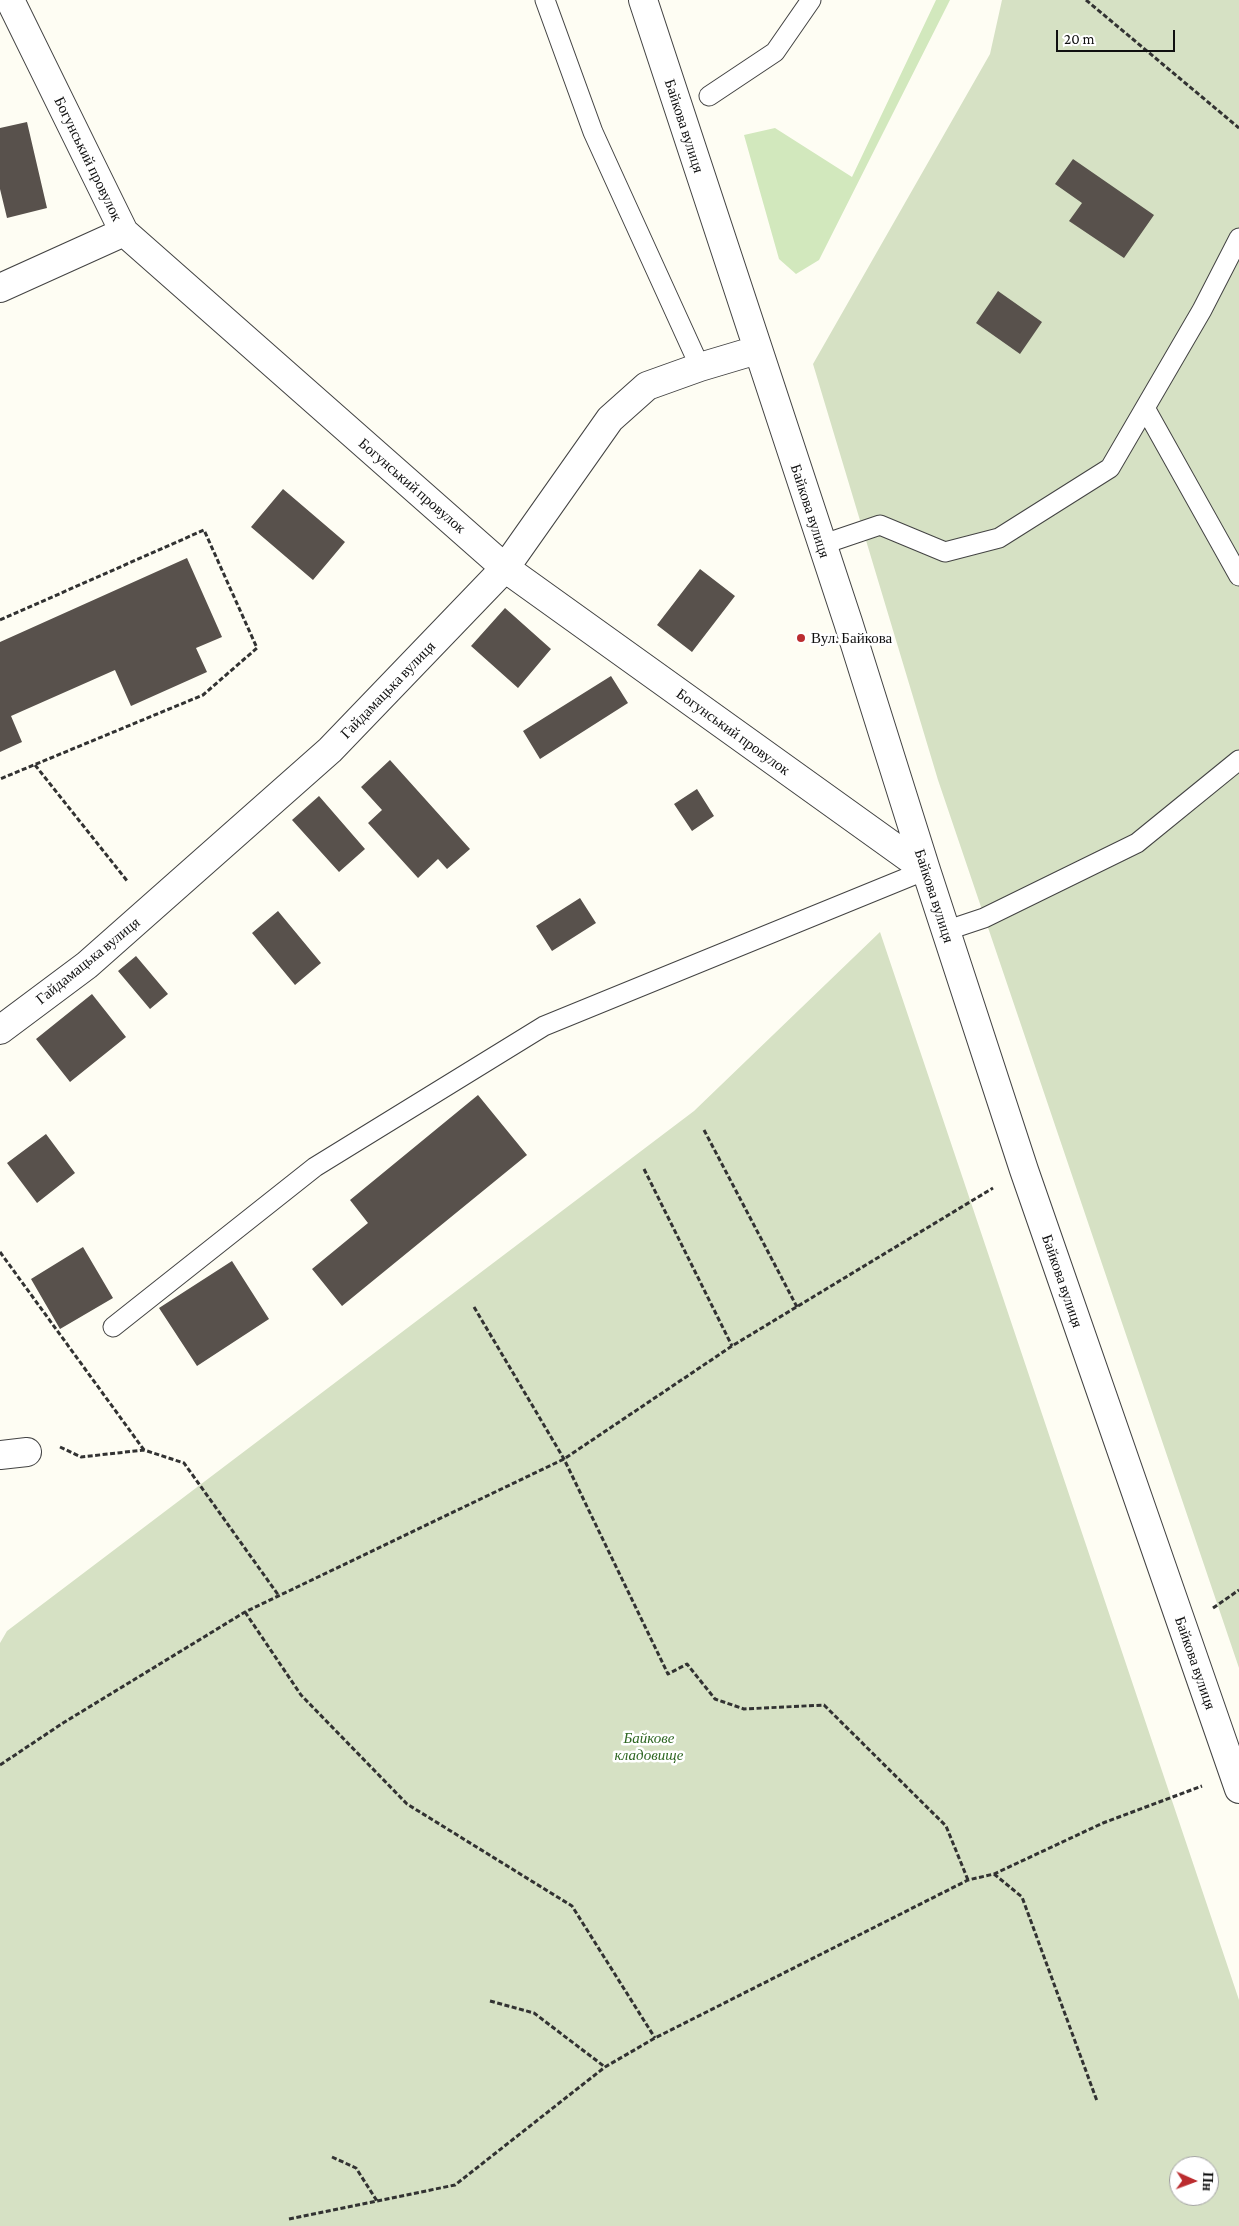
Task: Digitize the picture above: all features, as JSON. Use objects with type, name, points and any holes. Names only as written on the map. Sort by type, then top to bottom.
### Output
[{"type":"street","name":"Богунський провулок","points":[[10,0],[124,232],[505,568],[926,870]]},
{"type":"street","name":"Байкова вулиця","points":[[642,0],[895,768],[945,931],[1024,1170],[1236,1782]]},
{"type":"street","points":[[0,288],[124,232]]},
{"type":"street","name":"Гайдамацька вулиця","points":[[0,1030],[86,966],[330,750],[505,568],[610,419],[647,386],[700,367],[757,350]]},
{"type":"street","points":[[0,1455],[27,1452]]},
{"type":"lane","points":[[545,0],[593,132],[700,367]]},
{"type":"lane","points":[[709,96],[775,52],[810,0]]},
{"type":"lane","points":[[821,545],[880,525],[945,552],[999,538],[1110,468],[1202,310],[1239,238]]},
{"type":"lane","points":[[1145,408],[1239,576]]},
{"type":"lane","points":[[945,931],[984,918],[1137,843],[1239,760]]},
{"type":"lane","points":[[113,1327],[315,1167],[544,1026],[926,870]]},
{"type":"path","points":[[1086,0],[1239,128]]},
{"type":"path","points":[[0,620],[204,530],[257,648],[203,695],[0,779]]},
{"type":"path","points":[[35,764],[130,884]]},
{"type":"path","points":[[704,1130],[797,1307]]},
{"type":"path","points":[[644,1169],[732,1346]]},
{"type":"path","points":[[0,1765],[71,1718],[245,1612],[564,1459],[732,1346],[1024,1170]]},
{"type":"path","points":[[0,1252],[144,1450]]},
{"type":"path","points":[[474,1308],[564,1459],[668,1674],[687,1664],[715,1699],[744,1709],[824,1705],[946,1826],[968,1880]]},
{"type":"path","points":[[27,1452],[60,1446],[81,1456],[144,1450],[184,1463],[279,1596]]},
{"type":"path","points":[[1218,1606],[1239,1590]]},
{"type":"path","points":[[245,1612],[300,1695],[407,1804],[572,1906],[655,2038]]},
{"type":"path","points":[[289,2219],[455,2185],[604,2067],[655,2038],[968,1880],[994,1874],[1103,1823],[1236,1782]]},
{"type":"path","points":[[994,1874],[1022,1897],[1097,2101]]},
{"type":"path","points":[[490,2001],[534,2013],[604,2067]]},
{"type":"path","points":[[332,2157],[356,2168],[377,2201]]},
{"type":"green space","points":[[936,0],[950,0],[819,260],[796,274],[779,259],[744,135],[775,128],[852,177]]},
{"type":"green space","points":[[1002,0],[1239,0],[1239,1668],[938,780],[813,364],[990,54]]},
{"type":"green space","name":"Байкове кладовище","points":[[880,932],[1239,2000],[1239,2226],[0,2226],[0,1643],[7,1631],[694,1111]]},
{"type":"building","points":[[27,122],[47,208],[7,218],[0,189],[0,128]]},
{"type":"building","points":[[1073,159],[1154,215],[1124,258],[1069,221],[1082,203],[1055,184]]},
{"type":"building","points":[[998,291],[1042,322],[1020,354],[976,323]]},
{"type":"building","points":[[283,489],[345,542],[313,580],[251,527]]},
{"type":"building","points":[[187,558],[222,637],[196,648],[207,672],[131,706],[115,670],[11,716],[22,742],[0,752],[0,642]]},
{"type":"building","points":[[700,569],[735,596],[692,652],[657,625]]},
{"type":"building","points":[[505,608],[551,649],[518,688],[471,646]]},
{"type":"building","points":[[611,676],[628,703],[540,759],[523,731]]},
{"type":"building","points":[[390,760],[470,849],[447,869],[438,859],[418,878],[368,823],[382,810],[361,787]]},
{"type":"building","points":[[697,789],[714,816],[692,831],[674,804]]},
{"type":"building","points":[[319,796],[365,849],[339,872],[292,820]]},
{"type":"building","points":[[580,898],[596,923],[552,951],[536,926]]},
{"type":"building","points":[[278,911],[321,963],[295,985],[252,933]]},
{"type":"building","points":[[136,956],[168,994],[150,1009],[118,971]]},
{"type":"building","points":[[92,994],[126,1037],[70,1082],[36,1039]]},
{"type":"building","points":[[478,1095],[527,1155],[342,1306],[312,1269],[368,1223],[350,1200]]},
{"type":"building","points":[[46,1134],[75,1173],[37,1203],[7,1163]]},
{"type":"building","points":[[83,1247],[113,1298],[60,1329],[31,1279]]},
{"type":"building","points":[[232,1261],[269,1319],[197,1366],[159,1308]]},
{"type":"place","name":"Вул. Байкова","points":[[801,638]]}]
